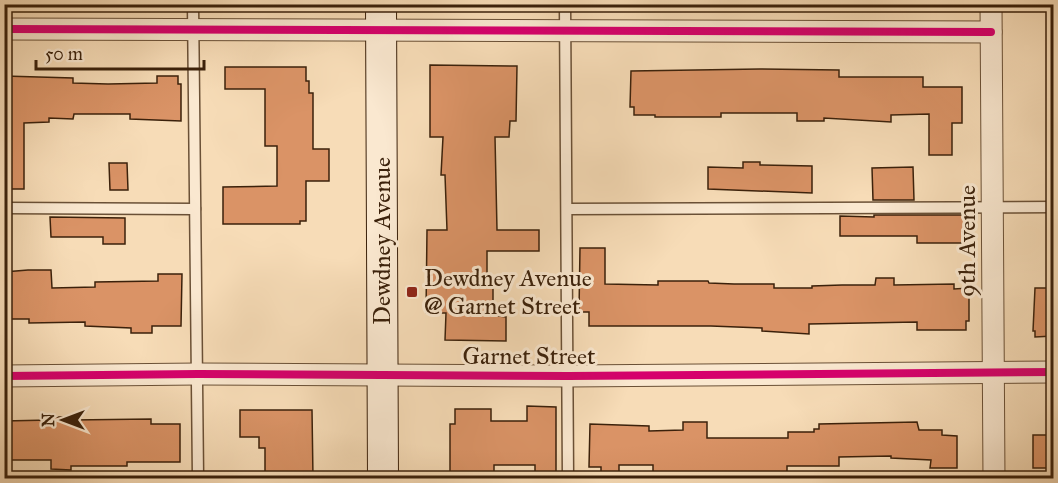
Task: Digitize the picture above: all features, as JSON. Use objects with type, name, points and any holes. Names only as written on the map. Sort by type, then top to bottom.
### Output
[{"type":"main road","name":"Dewdney Avenue","points":[[381,17],[383,478]]},
{"type":"street","name":"9th Avenue","points":[[991,4],[994,478]]},
{"type":"street","points":[[4,29],[193,29],[381,17],[565,31],[991,32]]},
{"type":"street","name":"Garnet Street","points":[[4,376],[198,374],[568,376],[1053,372]]},
{"type":"lane","points":[[193,4],[198,478]]},
{"type":"lane","points":[[565,4],[568,478]]},
{"type":"lane","points":[[567,209],[1053,207]]},
{"type":"lane","points":[[4,208],[195,209]]},
{"type":"building","points":[[430,65],[517,66],[516,121],[510,121],[509,137],[495,137],[497,230],[539,230],[539,251],[487,251],[487,285],[493,285],[493,315],[506,317],[506,341],[445,340],[446,313],[426,313],[427,230],[447,230],[445,175],[441,175],[443,137],[430,137]]},
{"type":"building","points":[[225,67],[306,67],[309,93],[313,93],[313,149],[329,149],[329,181],[306,181],[306,221],[300,221],[300,224],[223,224],[223,187],[277,186],[277,146],[265,146],[265,89],[225,89]]},
{"type":"building","points":[[839,70],[839,77],[923,77],[923,87],[962,87],[962,123],[952,123],[952,155],[929,155],[929,114],[891,115],[891,122],[824,118],[824,121],[797,121],[797,113],[721,113],[721,117],[655,117],[655,115],[634,115],[634,107],[630,107],[631,71]]},
{"type":"building","points":[[4,76],[73,78],[73,83],[108,84],[157,83],[157,76],[178,76],[178,84],[181,84],[181,121],[130,119],[130,114],[74,114],[73,119],[49,118],[49,122],[24,123],[24,189],[4,189]]},
{"type":"building","points":[[743,162],[760,162],[760,165],[812,166],[812,193],[708,189],[708,167],[743,168]]},
{"type":"building","points":[[109,163],[127,163],[128,190],[110,190]]},
{"type":"building","points":[[913,167],[914,200],[873,200],[872,168]]},
{"type":"building","points":[[874,215],[968,215],[967,243],[917,243],[917,236],[840,236],[840,216],[874,217]]},
{"type":"building","points":[[50,217],[125,218],[125,244],[103,244],[103,237],[51,237]]},
{"type":"building","points":[[580,248],[605,248],[605,284],[658,285],[658,281],[708,281],[709,283],[774,284],[774,288],[812,288],[812,286],[875,285],[876,278],[894,278],[894,285],[954,284],[954,289],[969,288],[969,321],[966,321],[966,330],[917,330],[917,322],[809,324],[809,334],[762,331],[762,328],[711,326],[589,326],[589,312],[579,312]]},
{"type":"building","points":[[51,270],[52,288],[95,287],[95,282],[158,281],[158,274],[182,274],[181,326],[152,326],[152,333],[131,333],[131,328],[85,326],[85,322],[29,323],[29,319],[4,319],[4,272]]},
{"type":"building","points":[[1035,288],[1053,288],[1053,336],[1035,337],[1035,331],[1033,331]]},
{"type":"building","points":[[527,406],[556,407],[556,478],[535,478],[535,465],[494,465],[494,478],[450,478],[450,424],[455,424],[455,409],[491,409],[491,421],[527,421]]},
{"type":"building","points":[[240,410],[312,410],[313,478],[265,478],[265,448],[259,448],[259,437],[240,437]]},
{"type":"building","points":[[50,417],[72,417],[72,420],[151,419],[151,424],[180,424],[180,462],[127,462],[127,466],[71,466],[71,470],[51,469],[51,460],[4,460],[4,421],[50,420]]},
{"type":"building","points":[[683,422],[707,422],[707,438],[788,438],[788,432],[814,432],[814,429],[819,429],[819,424],[917,422],[919,430],[942,430],[942,435],[957,436],[957,468],[930,468],[931,460],[891,458],[891,456],[839,457],[839,466],[787,466],[787,478],[713,478],[713,472],[653,473],[653,465],[619,465],[619,475],[601,475],[601,467],[589,467],[590,424],[649,426],[649,431],[683,430]]},
{"type":"building","points":[[1033,435],[1053,435],[1053,468],[1033,468]]},
{"type":"cycle path","points":[[4,29],[991,32]]},
{"type":"cycle path","points":[[4,376],[198,374],[568,376],[1054,372]]},
{"type":"place","name":"Dewdney Avenue @ Garnet Street","points":[[412,292]]}]
